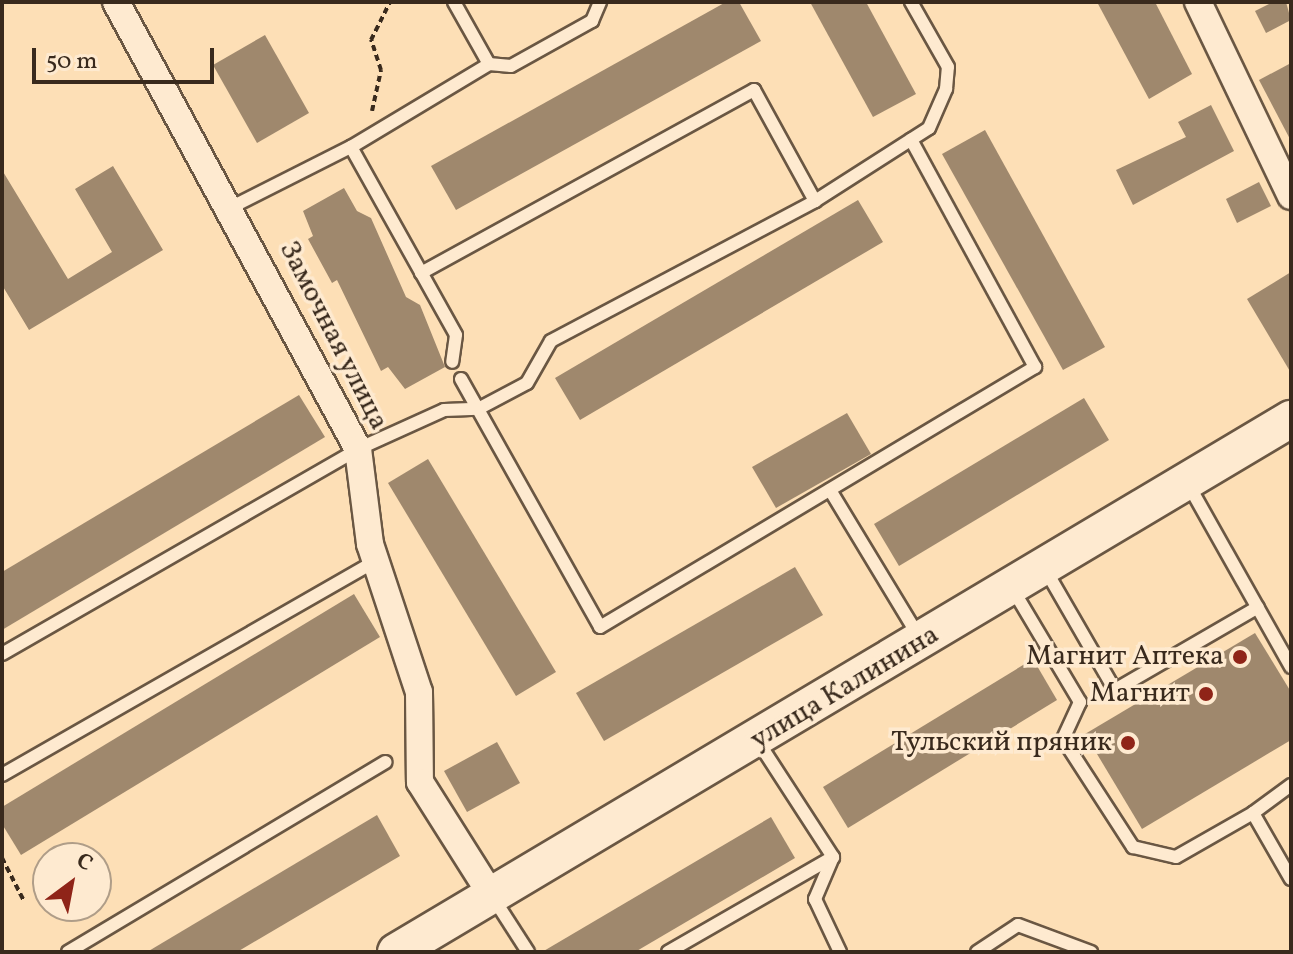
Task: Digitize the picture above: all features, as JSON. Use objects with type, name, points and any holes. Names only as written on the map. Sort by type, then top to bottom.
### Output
[{"type":"street","name":"Замочная улица","points":[[116,2],[358,449],[375,561],[419,692],[420,782],[492,896]]},
{"type":"street","points":[[1198,2],[1291,196]]},
{"type":"street","name":"улица Калинина","points":[[396,952],[1188,484],[1291,419]]},
{"type":"lane","points":[[454,2],[489,64]]},
{"type":"lane","points":[[230,208],[354,144],[489,64],[511,66],[579,29],[592,21],[600,2]]},
{"type":"lane","points":[[2,654],[358,449],[444,410],[478,409],[527,383],[551,341],[815,201],[929,128],[946,89],[948,67],[911,2]]},
{"type":"lane","points":[[421,273],[754,90],[815,201]]},
{"type":"lane","points":[[461,379],[600,627],[1035,367],[911,140]]},
{"type":"lane","points":[[354,144],[456,335],[452,362]]},
{"type":"lane","points":[[1188,484],[1291,667]]},
{"type":"lane","points":[[830,490],[922,642]]},
{"type":"lane","points":[[2,775],[375,561]]},
{"type":"lane","points":[[1045,569],[1115,690],[1258,607]]},
{"type":"lane","points":[[1012,588],[1080,702],[1063,739],[1133,847],[1176,857],[1253,813],[1291,785]]},
{"type":"lane","points":[[757,740],[833,857]]},
{"type":"lane","points":[[68,952],[386,762]]},
{"type":"lane","points":[[1253,813],[1291,879]]},
{"type":"lane","points":[[668,952],[833,857]]},
{"type":"lane","points":[[833,857],[815,899],[840,952]]},
{"type":"lane","points":[[492,896],[528,952]]},
{"type":"lane","points":[[977,952],[1018,925],[1091,952]]},
{"type":"path","points":[[354,144],[380,95],[381,70],[371,40],[390,2]]},
{"type":"path","points":[[2,858],[24,901]]},
{"type":"building","points":[[726,2],[739,2],[761,41],[456,210],[431,166]]},
{"type":"building","points":[[810,2],[866,2],[916,94],[873,117]]},
{"type":"building","points":[[1097,2],[1155,2],[1192,74],[1149,99]]},
{"type":"building","points":[[1273,2],[1286,2],[1291,20],[1266,33],[1255,11]]},
{"type":"building","points":[[265,35],[309,113],[257,143],[213,65]]},
{"type":"building","points":[[1291,63],[1291,141],[1259,80]]},
{"type":"building","points":[[1211,105],[1234,151],[1133,205],[1116,170],[1186,137],[1178,122]]},
{"type":"building","points":[[985,130],[1105,347],[1063,370],[942,154]]},
{"type":"building","points":[[113,166],[163,250],[29,330],[2,285],[2,170],[68,279],[112,252],[75,189]]},
{"type":"building","points":[[1259,182],[1271,206],[1237,223],[1226,199]]},
{"type":"building","points":[[344,188],[357,211],[371,218],[406,297],[420,305],[445,367],[405,389],[388,367],[381,371],[337,280],[332,283],[308,239],[313,236],[303,211]]},
{"type":"building","points":[[858,200],[883,242],[580,420],[555,378]]},
{"type":"building","points":[[1291,272],[1291,373],[1247,299]]},
{"type":"building","points":[[299,395],[325,437],[2,630],[2,572]]},
{"type":"building","points":[[1084,398],[1109,440],[899,566],[874,524]]},
{"type":"building","points":[[847,413],[871,454],[776,508],[752,467]]},
{"type":"building","points":[[428,459],[556,672],[516,696],[388,483]]},
{"type":"building","points":[[795,567],[823,615],[604,741],[576,693]]},
{"type":"building","points":[[354,594],[380,637],[42,842],[32,842],[32,848],[21,855],[2,824],[2,807]]},
{"type":"building","points":[[1255,633],[1291,692],[1291,740],[1142,829],[1085,734]]},
{"type":"building","points":[[1033,659],[1057,700],[848,828],[823,787]]},
{"type":"building","points":[[497,742],[520,783],[467,812],[444,771]]},
{"type":"building","points":[[377,815],[400,856],[237,952],[147,952]]},
{"type":"building","points":[[771,817],[795,858],[635,952],[542,952]]},
{"type":"place","name":"Магнит Аптека","points":[[1240,657]]},
{"type":"place","name":"Магнит","points":[[1206,694]]},
{"type":"place","name":"Тульский пряник","points":[[1128,743]]}]
